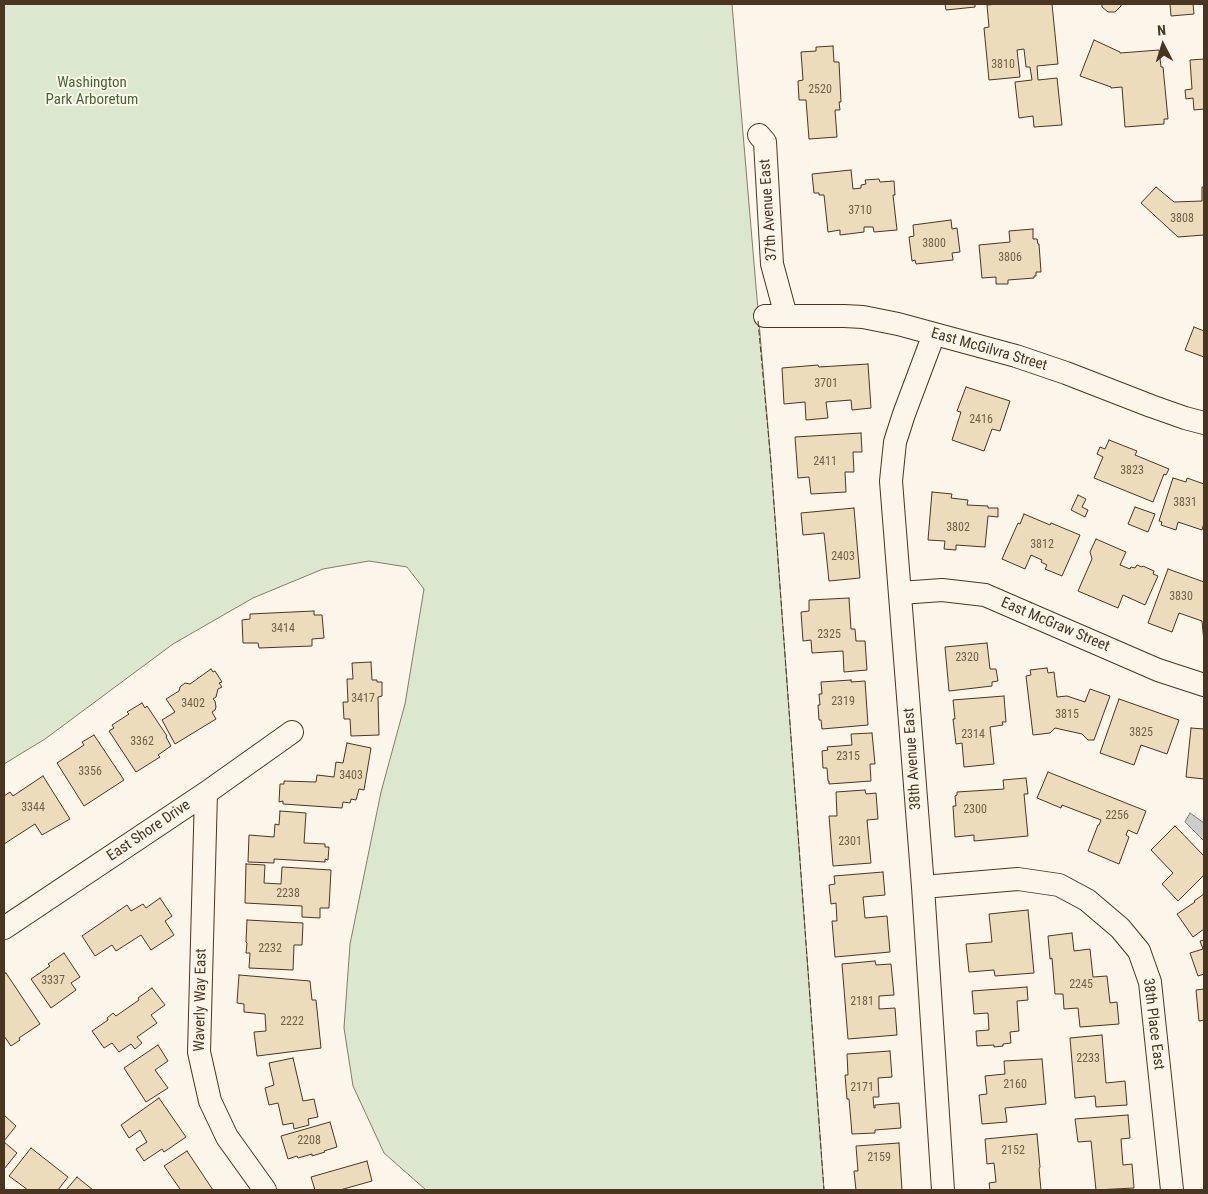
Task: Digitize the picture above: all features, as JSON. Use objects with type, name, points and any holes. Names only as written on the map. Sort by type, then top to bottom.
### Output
[{"type":"street","name":"37th Avenue East","points":[[759,135],[765,142],[776,316]]},
{"type":"street","name":"East McGilvra Street","points":[[776,316],[863,317],[898,324],[1016,356],[1151,406],[1204,423]]},
{"type":"street","name":"38th Avenue East","points":[[934,334],[895,442],[892,481],[923,887],[943,1190]]},
{"type":"street","name":"East McGraw Street","points":[[900,593],[942,590],[985,595],[1158,670],[1204,685]]},
{"type":"street","name":"East Shore Drive","points":[[4,928],[206,793],[292,732]]},
{"type":"street","name":"Waverly Way East","points":[[206,793],[199,1052],[210,1101],[227,1137],[265,1190]]},
{"type":"street","name":"38th Place East","points":[[923,887],[1018,879],[1059,885],[1087,900],[1120,928],[1139,952],[1150,982],[1172,1190]]},
{"type":"green space","name":"Washington Park Arboretum","points":[[4,4],[732,4],[771,463],[824,1190],[426,1190],[384,1153],[353,1086],[344,1028],[350,944],[381,792],[405,704],[424,589],[407,567],[369,561],[323,569],[253,598],[173,644],[45,739],[4,764]]},
{"type":"shaded area","points":[[1190,813],[1204,823],[1203,840],[1185,822]]},
{"type":"building","points":[[945,4],[975,4],[975,7],[946,10]]},
{"type":"building","points":[[1052,4],[1058,64],[1037,66],[1038,80],[1057,78],[1062,125],[1034,127],[1033,116],[1019,118],[1015,82],[1032,80],[1030,67],[1026,67],[1024,49],[1017,50],[1020,77],[989,80],[984,28],[989,27],[987,5]]},
{"type":"building","points":[[1102,4],[1121,4],[1121,6],[1115,12],[1108,12],[1102,7]]},
{"type":"building","points":[[1170,4],[1193,4],[1194,14],[1171,16]]},
{"type":"building","points":[[1094,40],[1120,53],[1159,50],[1161,67],[1163,67],[1168,119],[1164,119],[1164,124],[1125,127],[1122,87],[1111,88],[1080,76]]},
{"type":"building","points":[[833,46],[834,62],[839,62],[841,102],[839,102],[840,110],[835,110],[837,137],[809,139],[806,100],[799,100],[798,81],[803,80],[801,52],[816,51],[816,47]]},
{"type":"building","points":[[1204,59],[1204,109],[1194,110],[1193,98],[1186,99],[1185,90],[1192,89],[1190,60]]},
{"type":"building","points":[[851,170],[853,189],[861,188],[861,185],[866,184],[865,180],[894,181],[895,195],[893,195],[897,230],[874,232],[873,227],[864,227],[864,232],[840,235],[840,230],[828,232],[824,195],[814,193],[812,174]]},
{"type":"building","points":[[1156,187],[1174,202],[1202,201],[1202,187],[1204,187],[1204,235],[1178,237],[1141,203]]},
{"type":"building","points":[[951,220],[952,229],[957,228],[960,252],[952,253],[953,260],[916,264],[915,260],[912,261],[909,237],[914,236],[913,225]]},
{"type":"building","points":[[1033,229],[1033,239],[1037,239],[1039,244],[1041,272],[1036,272],[1034,278],[1008,280],[1008,284],[996,284],[996,277],[982,278],[979,245],[1010,242],[1009,231]]},
{"type":"building","points":[[1194,327],[1204,331],[1204,357],[1185,350]]},
{"type":"building","points":[[868,364],[871,408],[852,410],[851,400],[826,402],[828,418],[806,420],[805,402],[784,404],[782,368]]},
{"type":"building","points":[[966,387],[1010,401],[1000,431],[992,429],[984,451],[952,440],[961,412],[957,411]]},
{"type":"building","points":[[861,433],[862,452],[853,452],[854,472],[845,472],[846,492],[811,494],[809,477],[798,478],[795,437]]},
{"type":"building","points":[[1109,440],[1137,451],[1135,455],[1169,469],[1166,475],[1164,474],[1153,502],[1094,478],[1103,457],[1097,454],[1100,447],[1105,449]]},
{"type":"building","points":[[1173,478],[1186,482],[1187,478],[1204,484],[1204,523],[1202,530],[1178,522],[1176,530],[1161,525],[1162,522],[1159,521]]},
{"type":"building","points":[[932,492],[952,494],[951,498],[968,500],[967,505],[998,508],[998,517],[988,516],[985,547],[956,545],[956,550],[944,549],[945,541],[928,540]]},
{"type":"building","points":[[1078,495],[1086,499],[1082,507],[1088,510],[1085,517],[1071,510]]},
{"type":"building","points":[[1135,507],[1155,514],[1148,532],[1128,524]]},
{"type":"building","points":[[854,508],[860,578],[829,581],[824,533],[803,535],[801,513]]},
{"type":"building","points":[[1024,514],[1080,535],[1062,576],[1045,569],[1047,565],[1041,562],[1042,560],[1031,555],[1025,569],[1002,559]]},
{"type":"building","points":[[1096,539],[1126,552],[1120,565],[1130,569],[1131,567],[1135,568],[1137,565],[1143,566],[1154,571],[1153,574],[1158,576],[1145,605],[1123,595],[1118,608],[1078,591],[1092,559],[1090,552]]},
{"type":"building","points":[[1168,569],[1204,582],[1204,642],[1202,621],[1179,613],[1172,632],[1148,623]]},
{"type":"building","points":[[849,598],[851,629],[855,629],[856,641],[865,641],[867,670],[844,672],[843,651],[812,653],[811,640],[803,641],[801,612],[809,611],[809,600]]},
{"type":"building","points":[[314,611],[314,615],[322,615],[324,638],[312,639],[312,646],[259,648],[258,643],[243,643],[242,620],[250,619],[250,614]]},
{"type":"building","points":[[987,643],[990,669],[996,669],[998,681],[992,682],[992,686],[949,691],[945,647]]},
{"type":"building","points":[[371,662],[372,680],[382,682],[382,696],[378,697],[379,735],[351,736],[350,719],[344,719],[343,702],[348,702],[347,679],[353,679],[352,663]]},
{"type":"building","points":[[1047,668],[1048,673],[1054,672],[1057,697],[1067,696],[1085,702],[1090,689],[1110,696],[1094,740],[1088,740],[1082,734],[1055,728],[1050,733],[1033,735],[1026,676],[1031,675],[1030,670]]},
{"type":"building","points":[[211,669],[213,672],[215,671],[222,682],[219,683],[222,687],[218,689],[216,697],[213,699],[216,707],[212,712],[216,719],[175,744],[162,720],[175,712],[166,699],[179,691],[180,687],[185,683],[190,684]]},
{"type":"building","points":[[851,680],[851,682],[865,681],[868,725],[822,729],[818,705],[820,705],[819,694],[822,694],[821,682]]},
{"type":"building","points":[[1004,696],[1006,722],[1002,722],[1003,725],[990,727],[994,764],[964,767],[962,743],[956,744],[953,700]]},
{"type":"building","points":[[1119,699],[1179,720],[1167,754],[1141,745],[1134,765],[1100,753]]},
{"type":"building","points":[[142,703],[145,708],[147,706],[167,736],[171,746],[158,755],[160,757],[136,772],[109,731],[114,728],[112,725],[129,714],[127,712]]},
{"type":"building","points":[[1191,728],[1204,729],[1204,779],[1186,777]]},
{"type":"building","points":[[872,733],[875,764],[870,764],[871,781],[829,784],[827,768],[823,768],[822,751],[828,750],[827,747],[852,745],[851,734]]},
{"type":"building","points":[[94,735],[124,780],[84,806],[57,763],[84,745],[82,742]]},
{"type":"building","points":[[347,743],[371,748],[364,790],[359,789],[356,800],[351,799],[350,803],[343,802],[342,808],[283,804],[283,801],[279,802],[280,784],[284,784],[284,781],[316,782],[317,775],[334,777],[336,762],[343,763]]},
{"type":"building","points":[[1048,772],[1146,811],[1137,834],[1128,830],[1126,835],[1129,837],[1119,864],[1088,851],[1101,820],[1062,805],[1061,808],[1037,798]]},
{"type":"building","points":[[43,776],[70,819],[42,835],[35,824],[4,844],[4,796],[10,792],[13,796]]},
{"type":"building","points":[[1026,778],[1028,794],[1024,794],[1028,836],[974,841],[974,835],[955,837],[953,806],[956,806],[955,796],[957,792],[1004,789],[1003,780]]},
{"type":"building","points":[[865,790],[866,794],[876,793],[878,819],[867,820],[871,863],[833,866],[829,816],[837,816],[836,792]]},
{"type":"building","points":[[280,811],[306,813],[304,843],[325,844],[325,847],[329,847],[328,860],[325,859],[325,862],[274,859],[274,863],[248,862],[249,835],[274,837],[275,824],[279,825]]},
{"type":"building","points":[[1175,826],[1204,856],[1204,875],[1178,901],[1162,884],[1173,873],[1151,850]]},
{"type":"building","points":[[246,864],[265,865],[264,883],[281,884],[282,867],[331,870],[329,908],[320,908],[320,918],[302,917],[302,906],[245,903]]},
{"type":"building","points":[[883,872],[885,895],[863,897],[865,918],[887,916],[890,952],[835,957],[832,921],[837,921],[836,903],[831,904],[829,885],[835,884],[834,876]]},
{"type":"building","points":[[1204,894],[1204,929],[1193,937],[1177,914]]},
{"type":"building","points":[[160,898],[172,916],[165,921],[174,935],[151,950],[141,935],[116,951],[112,945],[95,956],[82,936],[127,905],[131,911],[143,904],[146,908]]},
{"type":"building","points":[[1028,910],[1034,973],[995,976],[994,970],[969,972],[966,944],[992,942],[989,914]]},
{"type":"building","points":[[247,920],[303,923],[302,945],[294,945],[293,970],[249,968],[250,953],[246,953]]},
{"type":"building","points":[[1072,933],[1074,951],[1090,949],[1093,977],[1107,976],[1110,1003],[1117,1002],[1119,1024],[1080,1027],[1078,1008],[1064,1009],[1063,994],[1055,994],[1048,936]]},
{"type":"building","points":[[1204,940],[1204,974],[1198,976],[1190,953],[1203,949],[1200,941]]},
{"type":"building","points":[[64,953],[80,977],[71,983],[76,990],[51,1008],[31,979],[50,966],[48,964]]},
{"type":"building","points":[[875,961],[876,965],[891,964],[894,995],[879,996],[879,1009],[895,1008],[897,1035],[848,1039],[842,964]]},
{"type":"building","points":[[6,973],[40,1024],[19,1038],[20,1040],[11,1046],[4,1036],[4,974]]},
{"type":"building","points":[[239,975],[310,981],[312,1000],[316,1000],[321,1048],[257,1056],[254,1032],[266,1031],[265,1014],[244,1012],[244,1004],[237,1003]]},
{"type":"building","points":[[1027,987],[1028,1000],[1017,1001],[1019,1031],[1010,1032],[1011,1043],[994,1047],[994,1045],[977,1046],[976,1031],[989,1030],[988,1013],[974,1014],[972,991]]},
{"type":"building","points":[[152,988],[165,1005],[151,1015],[157,1023],[137,1037],[142,1043],[135,1049],[131,1044],[119,1052],[112,1043],[104,1048],[92,1031],[108,1020],[107,1018],[113,1013],[116,1016]]},
{"type":"building","points":[[1204,989],[1204,1020],[1199,1021],[1196,990]]},
{"type":"building","points":[[1102,1035],[1106,1083],[1125,1081],[1127,1105],[1096,1107],[1095,1096],[1075,1098],[1070,1038]]},
{"type":"building","points":[[158,1045],[168,1061],[155,1070],[168,1088],[146,1102],[124,1068]]},
{"type":"building","points":[[890,1051],[892,1077],[878,1078],[879,1097],[873,1097],[874,1108],[875,1105],[899,1103],[901,1128],[875,1130],[875,1133],[852,1134],[845,1075],[848,1075],[847,1054]]},
{"type":"building","points":[[293,1058],[303,1101],[314,1099],[318,1117],[308,1119],[309,1125],[294,1129],[293,1123],[283,1125],[278,1103],[269,1105],[265,1088],[274,1085],[269,1063]]},
{"type":"building","points":[[1042,1059],[1046,1104],[1005,1108],[1007,1122],[982,1124],[979,1095],[987,1094],[985,1076],[1005,1074],[1004,1061]]},
{"type":"building","points":[[159,1098],[186,1137],[164,1152],[162,1149],[144,1161],[136,1149],[147,1142],[140,1130],[129,1138],[121,1125]]},
{"type":"building","points":[[4,1115],[16,1126],[4,1141]]},
{"type":"building","points":[[1128,1115],[1130,1138],[1121,1139],[1123,1165],[1132,1164],[1134,1188],[1096,1190],[1091,1141],[1078,1142],[1075,1119]]},
{"type":"building","points":[[330,1122],[337,1147],[312,1156],[312,1154],[288,1159],[281,1136]]},
{"type":"building","points":[[1037,1134],[1041,1190],[990,1190],[989,1183],[996,1182],[994,1163],[987,1164],[985,1139]]},
{"type":"building","points":[[4,1142],[17,1153],[4,1169]]},
{"type":"building","points":[[899,1143],[902,1190],[856,1190],[854,1171],[858,1171],[856,1146]]},
{"type":"building","points":[[31,1148],[68,1177],[58,1190],[28,1190],[9,1176]]},
{"type":"building","points":[[187,1151],[213,1190],[178,1190],[180,1189],[164,1166]]},
{"type":"building","points":[[367,1161],[372,1181],[340,1190],[315,1190],[311,1177]]},
{"type":"building","points":[[77,1177],[93,1190],[66,1190]]},
{"type":"fence","points":[[758,321],[771,463],[824,1190]]}]
